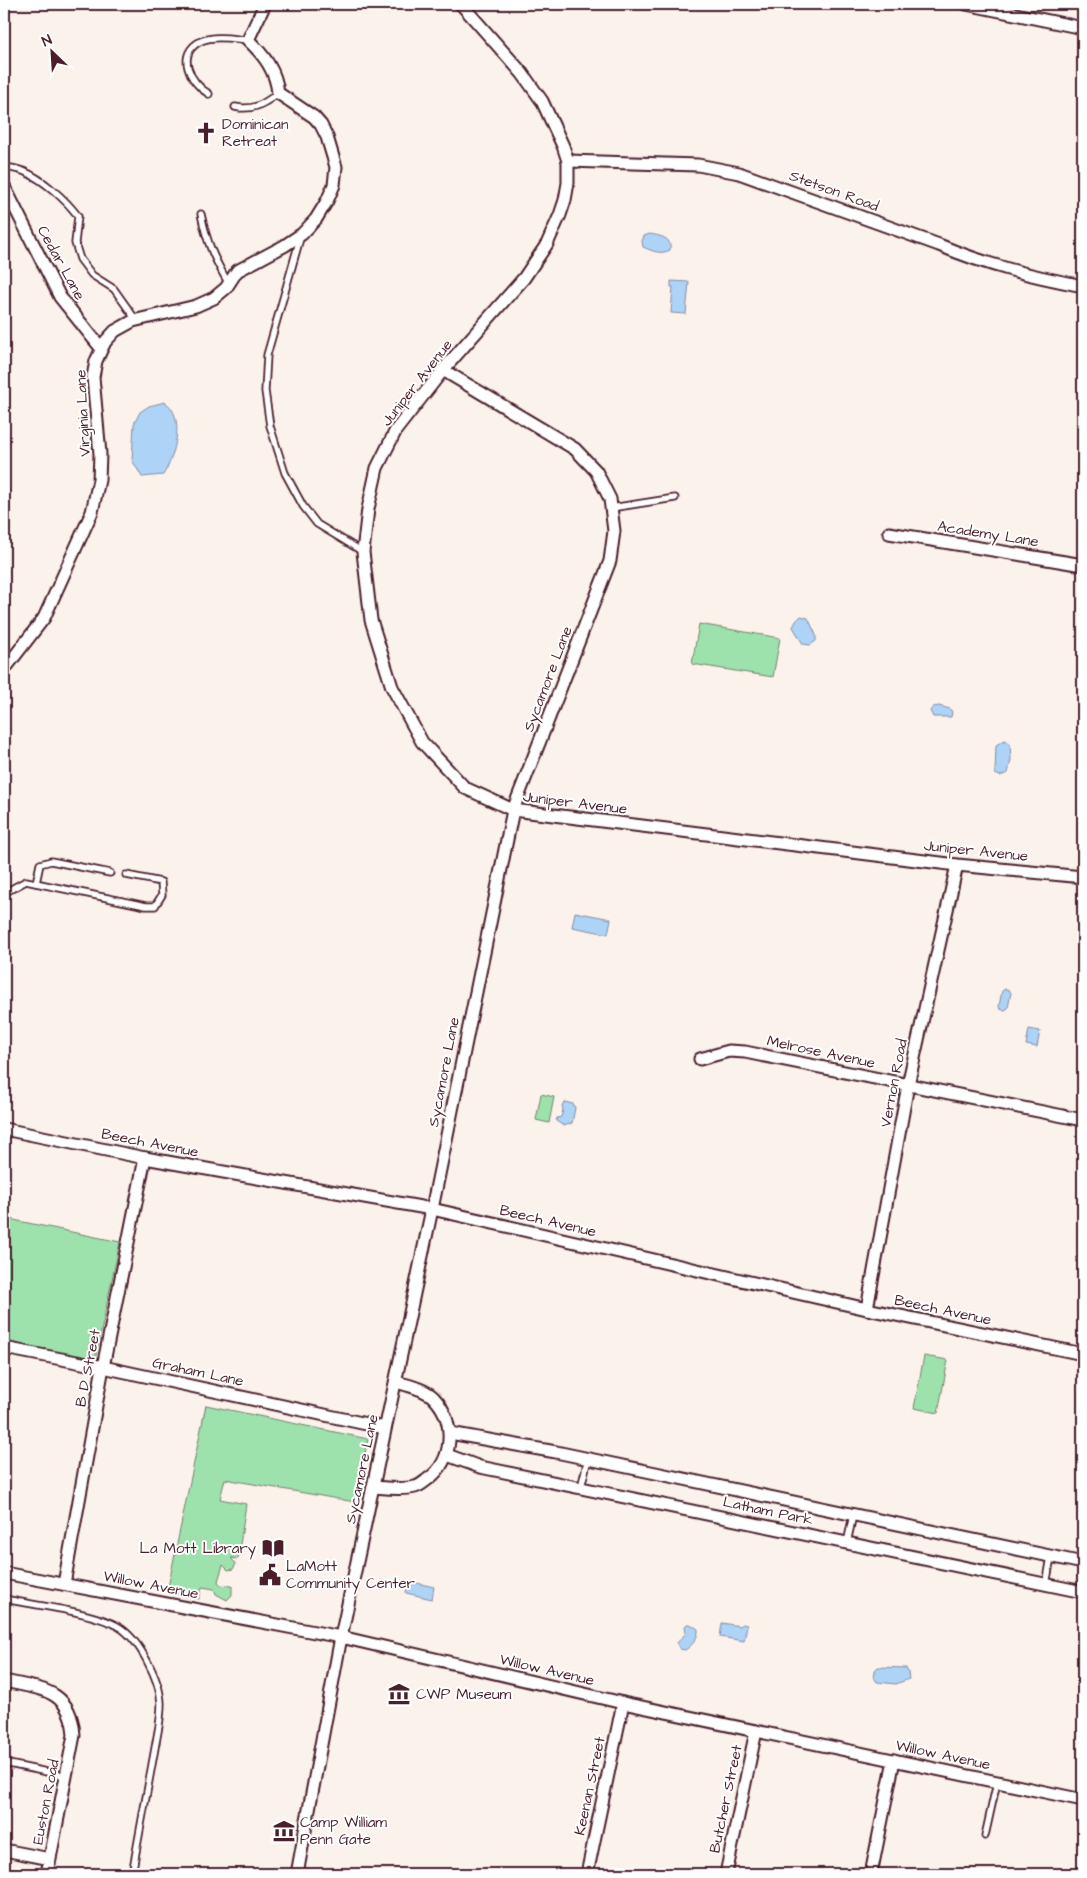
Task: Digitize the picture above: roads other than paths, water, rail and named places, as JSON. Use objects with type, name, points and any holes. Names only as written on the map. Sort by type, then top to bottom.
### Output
[{"type":"street","points":[[266,4],[248,40],[264,56],[277,81],[278,93]]},
{"type":"street","name":"Juniper Avenue","points":[[461,4],[533,88],[548,115],[568,161],[568,183],[560,215],[546,244],[524,278],[443,370],[396,430],[377,468],[368,509],[363,552],[371,620],[392,686],[422,742],[465,788],[513,810],[957,864],[1083,877]]},
{"type":"street","points":[[966,4],[1083,28]]},
{"type":"street","name":"Virginia Lane","points":[[4,670],[44,618],[92,512],[99,480],[100,454],[93,377],[101,348],[114,331],[136,320],[196,306],[214,298],[229,284],[237,271],[284,246],[302,234],[316,219],[327,201],[334,186],[336,167],[332,150],[321,125],[314,117],[278,93]]},
{"type":"street","name":"Stetson Road","points":[[568,161],[698,165],[739,173],[939,245],[972,259],[1003,269],[1083,286]]},
{"type":"street","name":"Cedar Lane","points":[[4,186],[60,297],[101,348]]},
{"type":"street","name":"Sycamore Lane","points":[[297,1874],[342,1637],[432,1210],[513,810],[610,561],[614,531],[610,499],[596,471],[575,450],[443,370]]},
{"type":"street","name":"Academy Lane","points":[[888,533],[1083,565]]},
{"type":"street","name":"Vernon Road","points":[[867,1310],[908,1085],[957,864]]},
{"type":"street","name":"Melrose Avenue","points":[[700,1059],[729,1051],[745,1052],[1083,1120]]},
{"type":"street","name":"Beech Avenue","points":[[4,1129],[145,1158],[432,1210],[867,1310],[1083,1354]]},
{"type":"street","name":"B D Street","points":[[64,1584],[103,1367],[145,1158]]},
{"type":"street","name":"Graham Lane","points":[[4,1348],[103,1367],[385,1428]]},
{"type":"street","points":[[373,1486],[390,1489],[417,1487],[435,1474],[447,1455],[450,1433],[445,1414],[433,1397],[396,1382]]},
{"type":"street","name":"Latham Park","points":[[450,1433],[588,1459],[1083,1563]]},
{"type":"street","name":"Latham Park","points":[[447,1455],[480,1466],[1083,1592]]},
{"type":"street","name":"Willow Avenue","points":[[4,1573],[342,1637],[623,1703],[1083,1800]]},
{"type":"street","name":"Euston Road","points":[[4,1681],[45,1690],[62,1701],[73,1720],[74,1735],[47,1874]]},
{"type":"street","name":"Keenan Street","points":[[587,1874],[623,1703]]},
{"type":"street","name":"Butcher Street","points":[[726,1874],[756,1731]]},
{"type":"street","points":[[871,1874],[894,1760]]},
{"type":"street","points":[[4,1850],[50,1859]]},
{"type":"lane","points":[[209,94],[201,90],[189,75],[187,68],[190,53],[201,41],[209,39],[248,40]]},
{"type":"lane","points":[[235,107],[252,108],[263,104],[278,93]]},
{"type":"lane","points":[[4,166],[24,171],[45,184],[67,202],[78,216],[75,244],[80,259],[92,275],[114,289],[136,320]]},
{"type":"lane","points":[[201,214],[205,236],[214,259],[229,284]]},
{"type":"lane","points":[[302,234],[267,355],[265,391],[270,426],[285,473],[317,524],[363,552]]},
{"type":"lane","points":[[611,508],[675,498]]},
{"type":"lane","points":[[36,883],[40,864],[51,861],[110,873]]},
{"type":"lane","points":[[4,894],[26,881],[146,906],[155,906],[162,896],[161,882],[126,875]]},
{"type":"lane","points":[[581,1487],[588,1459]]},
{"type":"lane","points":[[847,1543],[853,1515]]},
{"type":"lane","points":[[1046,1584],[1051,1556]]},
{"type":"lane","points":[[4,1599],[81,1614],[111,1622],[129,1636],[149,1666],[161,1702],[159,1726],[132,1874]]},
{"type":"lane","points":[[4,1763],[66,1776]]},
{"type":"lane","points":[[986,1836],[998,1782]]},
{"type":"water","points":[[650,234],[667,240],[670,250],[660,252],[643,247],[642,241],[644,236]]},
{"type":"water","points":[[671,281],[689,282],[686,314],[671,313],[673,287],[671,287]]},
{"type":"water","points":[[165,402],[171,408],[177,427],[171,458],[163,475],[142,477],[132,460],[134,424],[140,412],[149,406]]},
{"type":"water","points":[[801,616],[808,618],[816,635],[816,641],[810,645],[803,644],[793,627]]},
{"type":"water","points":[[939,706],[950,709],[952,712],[951,717],[933,717],[930,711],[933,707]]},
{"type":"water","points":[[1005,740],[1010,744],[1011,760],[1008,773],[1000,776],[995,774],[996,745]]},
{"type":"water","points":[[575,912],[611,919],[608,934],[572,927]]},
{"type":"water","points":[[1005,989],[1011,993],[1008,1008],[1005,1010],[1000,1009],[999,1006],[1002,991]]},
{"type":"water","points":[[1029,1029],[1040,1031],[1037,1047],[1026,1045]]},
{"type":"water","points":[[565,1102],[573,1104],[575,1108],[572,1123],[564,1126],[556,1121],[557,1118],[561,1117],[562,1105]]},
{"type":"water","points":[[408,1581],[434,1587],[432,1599],[406,1593]]},
{"type":"water","points":[[722,1623],[740,1626],[743,1624],[747,1625],[744,1641],[720,1637]]},
{"type":"water","points":[[687,1624],[698,1629],[698,1632],[694,1641],[685,1650],[680,1649],[677,1643],[686,1633],[685,1626]]},
{"type":"water","points":[[878,1667],[906,1668],[909,1679],[896,1684],[877,1682],[873,1676]]},
{"type":"place","name":"Dominican Retreat","points":[[206,133]]},
{"type":"place","name":"La Mott Library","points":[[273,1548]]},
{"type":"place","name":"LaMott Community Center","points":[[270,1575]]},
{"type":"place","name":"CWP Museum","points":[[399,1694]]},
{"type":"place","name":"Camp William Penn Gate","points":[[284,1831]]}]
